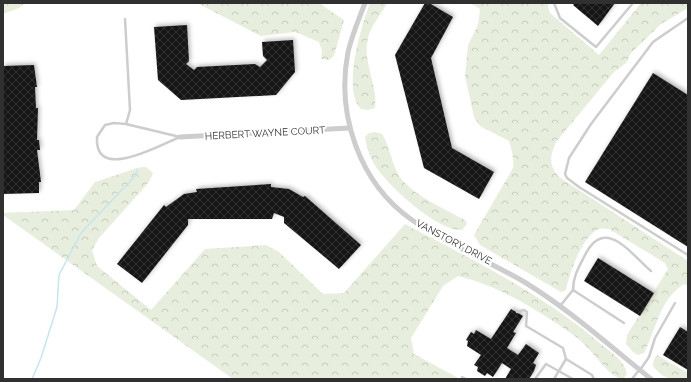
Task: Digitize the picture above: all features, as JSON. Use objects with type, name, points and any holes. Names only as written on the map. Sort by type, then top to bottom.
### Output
[{"type":"street","name":"VANSTORY DRIVE","points":[[365,3],[350,46],[345,74],[345,96],[350,128],[366,169],[380,190],[402,212],[429,230],[502,268],[560,306],[651,379]]},
{"type":"street","name":"HERBERT WAYNE COURT","points":[[180,137],[350,128]]},
{"type":"lane","points":[[554,3],[560,18],[596,47],[633,3]]},
{"type":"lane","points":[[125,18],[130,110],[126,124]]},
{"type":"lane","points":[[688,18],[653,42],[591,124],[569,158],[565,174],[566,178],[579,187],[688,255]]},
{"type":"lane","points":[[114,123],[126,124],[180,137],[119,160],[103,157],[96,145],[98,133],[105,125],[114,123]]},
{"type":"lane","points":[[560,306],[573,290],[573,278],[587,251],[594,242],[607,236],[615,239],[651,271]]},
{"type":"lane","points":[[573,290],[624,322]]},
{"type":"lane","points":[[632,379],[649,357],[655,338],[675,303]]},
{"type":"lane","points":[[517,312],[524,310],[527,312],[526,326],[563,348],[566,359],[592,375],[594,379]]},
{"type":"lane","points":[[554,379],[566,359]]},
{"type":"lane","points":[[535,379],[546,364],[571,379]]},
{"type":"lane","points":[[462,377],[466,379]]},
{"type":"green space","points":[[3,3],[25,3],[19,8],[3,14]]},
{"type":"green space","points":[[197,3],[319,3],[344,20],[334,56],[329,60],[321,59],[322,51],[319,42],[295,32],[261,36]]},
{"type":"green space","points":[[370,3],[387,3],[368,38],[367,55],[374,91],[375,108],[368,110],[361,109],[356,100],[353,87],[353,73],[358,42]]},
{"type":"green space","points":[[470,3],[547,3],[550,13],[599,55],[641,3],[688,3],[688,8],[661,24],[631,53],[626,63],[614,72],[556,142],[551,156],[553,168],[559,177],[688,261],[688,286],[684,284],[669,298],[664,306],[644,353],[638,355],[633,352],[626,344],[627,335],[668,269],[665,263],[609,229],[599,229],[587,239],[582,247],[573,266],[566,290],[561,292],[480,245],[474,235],[513,168],[513,161],[509,141],[480,126],[474,117],[465,76],[468,45],[478,25],[480,9]]},
{"type":"green space","points":[[375,132],[382,134],[397,172],[402,180],[427,200],[465,220],[467,224],[462,230],[452,229],[429,217],[405,198],[385,179],[370,155],[365,137],[369,133]]},
{"type":"green space","points":[[146,167],[153,173],[149,182],[99,238],[92,250],[97,266],[151,310],[205,249],[266,245],[279,252],[323,294],[344,293],[405,224],[507,279],[556,310],[618,358],[626,369],[627,374],[623,379],[613,375],[577,338],[523,303],[485,284],[458,276],[443,286],[411,338],[414,354],[460,379],[233,379],[3,215],[3,213],[74,210],[95,182],[137,168]]},
{"type":"green space","points":[[657,355],[688,373],[688,379],[668,378],[657,371],[653,366],[654,359]]},
{"type":"building","points":[[425,3],[429,3],[453,17],[431,58],[452,148],[494,172],[479,199],[424,168],[395,55]]},
{"type":"building","points":[[575,3],[615,3],[598,26],[573,5]]},
{"type":"building","points":[[187,25],[189,61],[186,64],[194,70],[197,67],[255,64],[260,67],[267,60],[263,56],[262,42],[293,40],[295,72],[276,95],[181,100],[158,80],[154,27]]},
{"type":"building","points":[[34,65],[37,87],[35,87],[36,108],[38,108],[37,140],[39,140],[40,150],[37,150],[41,182],[39,182],[39,193],[3,194],[3,66]]},
{"type":"building","points":[[653,73],[688,95],[688,247],[585,182]]},
{"type":"building","points":[[271,184],[271,187],[289,189],[303,197],[305,196],[361,245],[339,269],[284,223],[284,217],[274,213],[272,219],[188,219],[188,225],[142,283],[117,264],[164,205],[166,207],[184,194],[197,192],[196,189]]},
{"type":"building","points":[[598,258],[654,293],[640,316],[584,281]]},
{"type":"building","points":[[511,309],[523,316],[513,332],[516,333],[507,348],[518,355],[526,344],[539,353],[533,363],[536,365],[529,379],[505,379],[511,369],[502,363],[493,377],[487,373],[485,376],[477,371],[478,367],[474,365],[481,355],[467,346],[468,341],[466,340],[471,332],[474,334],[476,330],[491,339]]},
{"type":"building","points":[[680,327],[688,332],[688,370],[663,355]]},
{"type":"waterway","points":[[32,379],[41,358],[57,307],[59,275],[81,233],[136,175],[137,170]]}]
